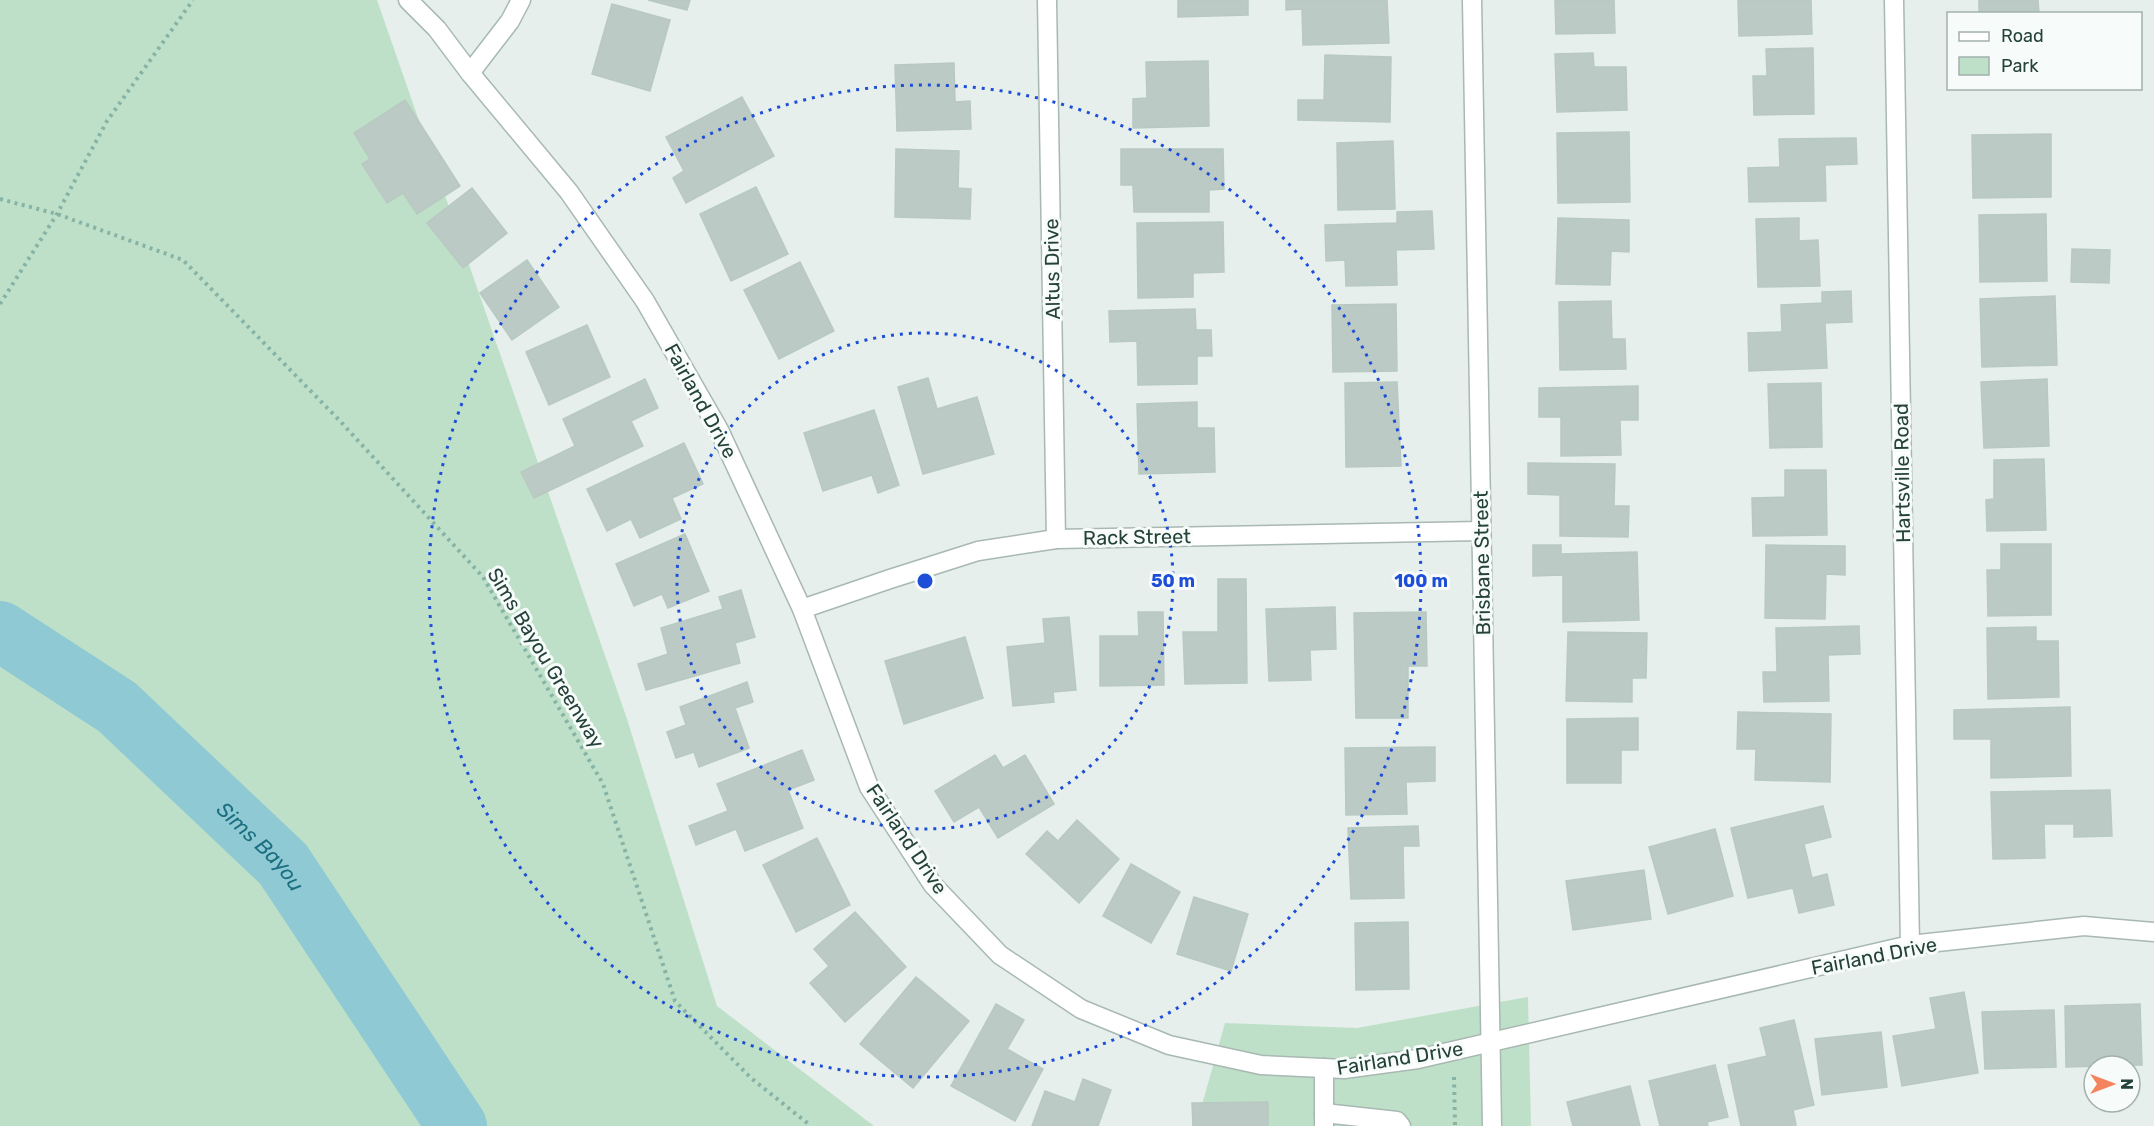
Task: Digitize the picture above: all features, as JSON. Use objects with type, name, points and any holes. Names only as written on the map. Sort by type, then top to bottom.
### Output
[{"type":"street","name":"Fairland Drive","points":[[408,0],[437,29],[470,73],[569,192],[645,301],[719,430],[802,609],[869,787],[933,885],[1000,955],[1081,1009],[1169,1045],[1261,1065],[1344,1070],[1418,1059],[1910,945],[2084,926],[2154,932]]},
{"type":"street","points":[[470,73],[510,21],[521,0]]},
{"type":"street","name":"Altus Drive","points":[[1047,0],[1056,539]]},
{"type":"street","name":"Brisbane Street","points":[[1472,0],[1492,1126]]},
{"type":"street","name":"Hartsville Road","points":[[1894,0],[1910,945]]},
{"type":"street","name":"Rack Street","points":[[802,609],[978,551],[1056,539],[1481,531]]},
{"type":"street","points":[[1324,1068],[1324,1120],[1397,1121],[1401,1126]]},
{"type":"path","points":[[0,304],[57,214],[107,121],[194,0]]},
{"type":"path","name":"Sims Bayou Greenway","points":[[0,199],[57,214],[183,260],[340,421],[483,577],[603,784],[675,1001],[751,1078],[811,1126]]},
{"type":"path","points":[[1454,1076],[1455,1126]]},
{"type":"green space","points":[[0,0],[377,0],[626,716],[717,1006],[874,1126],[0,1126]]},
{"type":"green space","points":[[1528,997],[1531,1126],[1196,1126],[1225,1023],[1357,1028]]},
{"type":"building","points":[[648,0],[690,0],[687,10]]},
{"type":"building","points":[[1178,0],[1248,0],[1248,15],[1178,17]]},
{"type":"building","points":[[1286,0],[1387,0],[1389,43],[1303,45],[1302,9],[1286,10]]},
{"type":"building","points":[[1555,0],[1614,0],[1615,33],[1556,34]]},
{"type":"building","points":[[1738,0],[1811,0],[1812,34],[1739,36]]},
{"type":"building","points":[[1979,0],[2038,0],[2039,12],[1979,12]]},
{"type":"building","points":[[612,4],[670,20],[650,91],[592,74]]},
{"type":"building","points":[[1813,48],[1814,114],[1754,115],[1753,76],[1767,76],[1766,49]]},
{"type":"building","points":[[1593,53],[1594,67],[1626,67],[1627,110],[1557,112],[1555,54]]},
{"type":"building","points":[[1325,55],[1391,57],[1390,122],[1298,120],[1298,100],[1324,100]]},
{"type":"building","points":[[1208,61],[1209,126],[1133,128],[1133,99],[1147,98],[1146,62]]},
{"type":"building","points":[[954,63],[955,102],[970,101],[971,129],[897,131],[895,65]]},
{"type":"building","points":[[742,97],[774,156],[686,203],[673,178],[684,171],[666,137]]},
{"type":"building","points":[[405,100],[460,186],[417,214],[403,193],[387,203],[362,164],[370,159],[354,133]]},
{"type":"building","points":[[1629,132],[1630,202],[1558,203],[1557,133]]},
{"type":"building","points":[[2051,134],[2051,197],[1973,198],[1972,135]]},
{"type":"building","points":[[1856,138],[1857,164],[1825,165],[1826,201],[1749,202],[1748,168],[1780,167],[1779,139]]},
{"type":"building","points":[[1393,141],[1395,209],[1338,210],[1337,143]]},
{"type":"building","points":[[896,149],[959,151],[958,188],[971,189],[970,219],[895,217]]},
{"type":"building","points":[[1121,149],[1223,149],[1224,189],[1209,190],[1209,212],[1134,212],[1133,185],[1121,185]]},
{"type":"building","points":[[756,187],[788,254],[731,281],[700,214]]},
{"type":"building","points":[[472,188],[507,233],[463,268],[427,223]]},
{"type":"building","points":[[1432,211],[1434,249],[1396,250],[1397,285],[1346,286],[1345,260],[1326,261],[1325,225],[1397,223],[1397,212]]},
{"type":"building","points":[[2046,214],[2047,281],[1980,282],[1979,215]]},
{"type":"building","points":[[1558,218],[1629,220],[1629,252],[1611,251],[1610,285],[1556,284]]},
{"type":"building","points":[[1799,218],[1799,241],[1818,240],[1820,286],[1758,287],[1756,219]]},
{"type":"building","points":[[1223,222],[1224,272],[1193,273],[1193,297],[1138,298],[1137,223]]},
{"type":"building","points":[[2072,249],[2110,250],[2109,283],[2071,282]]},
{"type":"building","points":[[527,260],[559,307],[512,340],[480,293]]},
{"type":"building","points":[[800,262],[834,331],[779,359],[744,290]]},
{"type":"building","points":[[1851,291],[1852,322],[1825,323],[1827,368],[1749,371],[1748,333],[1782,332],[1781,305],[1822,303],[1822,292]]},
{"type":"building","points":[[2055,296],[2057,365],[1982,367],[1980,299]]},
{"type":"building","points":[[1611,301],[1612,339],[1625,339],[1626,369],[1560,370],[1559,302]]},
{"type":"building","points":[[1396,304],[1397,371],[1333,372],[1332,305]]},
{"type":"building","points":[[1195,309],[1196,330],[1211,330],[1212,356],[1197,356],[1197,384],[1138,385],[1137,341],[1110,342],[1109,311]]},
{"type":"building","points":[[587,325],[610,377],[549,405],[526,352]]},
{"type":"building","points":[[928,378],[937,409],[977,397],[994,454],[923,474],[898,387]]},
{"type":"building","points":[[645,379],[658,408],[631,421],[643,446],[534,498],[521,472],[575,446],[563,419]]},
{"type":"building","points":[[2047,379],[2049,446],[1984,448],[1981,382]]},
{"type":"building","points":[[1397,382],[1401,466],[1346,467],[1345,383]]},
{"type":"building","points":[[1821,383],[1822,447],[1770,448],[1768,384]]},
{"type":"building","points":[[1638,386],[1638,420],[1620,420],[1621,455],[1561,456],[1561,417],[1539,417],[1539,388]]},
{"type":"building","points":[[1197,402],[1197,428],[1214,428],[1215,472],[1139,474],[1137,404]]},
{"type":"building","points":[[874,410],[899,485],[878,493],[872,475],[823,491],[804,433]]},
{"type":"building","points":[[684,443],[703,484],[672,498],[681,519],[640,538],[631,519],[607,531],[587,489]]},
{"type":"building","points":[[2044,459],[2046,530],[1987,531],[1986,500],[1994,499],[1994,460]]},
{"type":"building","points":[[1528,463],[1615,464],[1614,506],[1629,506],[1628,537],[1560,536],[1560,495],[1528,494]]},
{"type":"building","points":[[1785,470],[1826,470],[1827,535],[1753,536],[1752,498],[1785,497]]},
{"type":"building","points":[[685,534],[709,591],[668,608],[662,594],[634,606],[616,564]]},
{"type":"building","points":[[2001,544],[2051,544],[2051,615],[1988,616],[1987,570],[2001,570]]},
{"type":"building","points":[[1533,545],[1561,545],[1561,554],[1637,552],[1639,620],[1563,622],[1563,575],[1533,576]]},
{"type":"building","points":[[1766,545],[1845,546],[1845,575],[1826,574],[1825,619],[1765,618]]},
{"type":"building","points":[[1218,579],[1246,579],[1247,683],[1185,684],[1183,632],[1218,632]]},
{"type":"building","points":[[741,590],[755,637],[735,643],[740,663],[646,690],[638,664],[668,654],[661,628],[723,609],[719,597]]},
{"type":"building","points":[[1335,607],[1336,649],[1310,650],[1311,680],[1269,681],[1266,609]]},
{"type":"building","points":[[1138,612],[1163,612],[1164,685],[1100,686],[1100,636],[1139,636]]},
{"type":"building","points":[[1426,612],[1427,666],[1408,666],[1408,718],[1356,718],[1354,613]]},
{"type":"building","points":[[1069,617],[1076,690],[1053,692],[1054,702],[1013,706],[1007,647],[1045,643],[1043,619]]},
{"type":"building","points":[[1859,626],[1860,654],[1828,655],[1829,701],[1764,702],[1763,672],[1777,672],[1776,628]]},
{"type":"building","points":[[2036,627],[2036,641],[2058,641],[2059,697],[1988,699],[1987,628]]},
{"type":"building","points":[[1568,632],[1647,633],[1646,678],[1632,678],[1632,702],[1566,701]]},
{"type":"building","points":[[965,637],[983,698],[904,724],[885,661]]},
{"type":"building","points":[[747,682],[753,702],[735,708],[749,748],[699,767],[694,752],[676,758],[667,732],[686,725],[680,707]]},
{"type":"building","points":[[2070,707],[2071,776],[1991,778],[1991,739],[1954,739],[1954,710]]},
{"type":"building","points":[[1738,712],[1831,714],[1830,782],[1755,780],[1756,749],[1737,749]]},
{"type":"building","points":[[1638,718],[1638,750],[1621,750],[1621,783],[1567,783],[1567,719]]},
{"type":"building","points":[[1435,747],[1435,781],[1406,782],[1407,814],[1346,815],[1345,748]]},
{"type":"building","points":[[802,750],[814,780],[788,790],[803,828],[745,851],[736,829],[696,845],[689,826],[728,811],[717,784]]},
{"type":"building","points":[[995,755],[1003,768],[1025,755],[1054,804],[998,838],[979,807],[954,822],[935,791]]},
{"type":"building","points":[[2110,790],[2112,836],[2074,837],[2074,824],[2044,824],[2045,858],[1993,859],[1991,792]]},
{"type":"building","points":[[1823,806],[1831,837],[1804,844],[1812,878],[1827,874],[1834,905],[1799,913],[1793,888],[1748,898],[1731,828]]},
{"type":"building","points":[[1077,820],[1119,859],[1079,903],[1026,854],[1047,831],[1058,841]]},
{"type":"building","points":[[1418,826],[1419,846],[1403,846],[1404,898],[1351,899],[1348,828]]},
{"type":"building","points":[[1715,829],[1733,896],[1668,914],[1649,847]]},
{"type":"building","points":[[817,838],[850,905],[796,932],[763,865]]},
{"type":"building","points":[[1131,864],[1180,892],[1151,943],[1103,916]]},
{"type":"building","points":[[1644,870],[1651,919],[1573,930],[1566,881]]},
{"type":"building","points":[[1194,897],[1248,914],[1231,971],[1177,954]]},
{"type":"building","points":[[855,912],[906,967],[845,1022],[810,983],[829,966],[814,949]]},
{"type":"building","points":[[1408,922],[1409,989],[1356,990],[1355,923]]},
{"type":"building","points":[[916,977],[969,1021],[913,1088],[860,1044]]},
{"type":"building","points":[[1964,992],[1978,1073],[1902,1086],[1893,1036],[1936,1029],[1930,998]]},
{"type":"building","points":[[996,1004],[1024,1020],[1007,1049],[1043,1069],[1015,1121],[951,1086]]},
{"type":"building","points":[[2140,1004],[2142,1054],[2082,1054],[2082,1067],[2066,1067],[2065,1006]]},
{"type":"building","points":[[2054,1010],[2056,1067],[1985,1069],[1982,1012]]},
{"type":"building","points":[[1794,1020],[1814,1105],[1793,1110],[1796,1125],[1741,1126],[1728,1065],[1767,1056],[1760,1028]]},
{"type":"building","points":[[1881,1032],[1887,1087],[1822,1095],[1815,1039]]},
{"type":"building","points":[[1715,1065],[1728,1117],[1707,1122],[1708,1126],[1660,1126],[1649,1081]]},
{"type":"building","points":[[1083,1079],[1111,1090],[1098,1126],[1032,1126],[1045,1091],[1075,1102]]},
{"type":"building","points":[[1630,1086],[1640,1126],[1573,1126],[1567,1102]]},
{"type":"building","points":[[1268,1102],[1268,1126],[1193,1126],[1192,1103]]},
{"type":"waterway","name":"Sims Bayou","points":[[0,631],[117,707],[283,864],[457,1126]]}]
